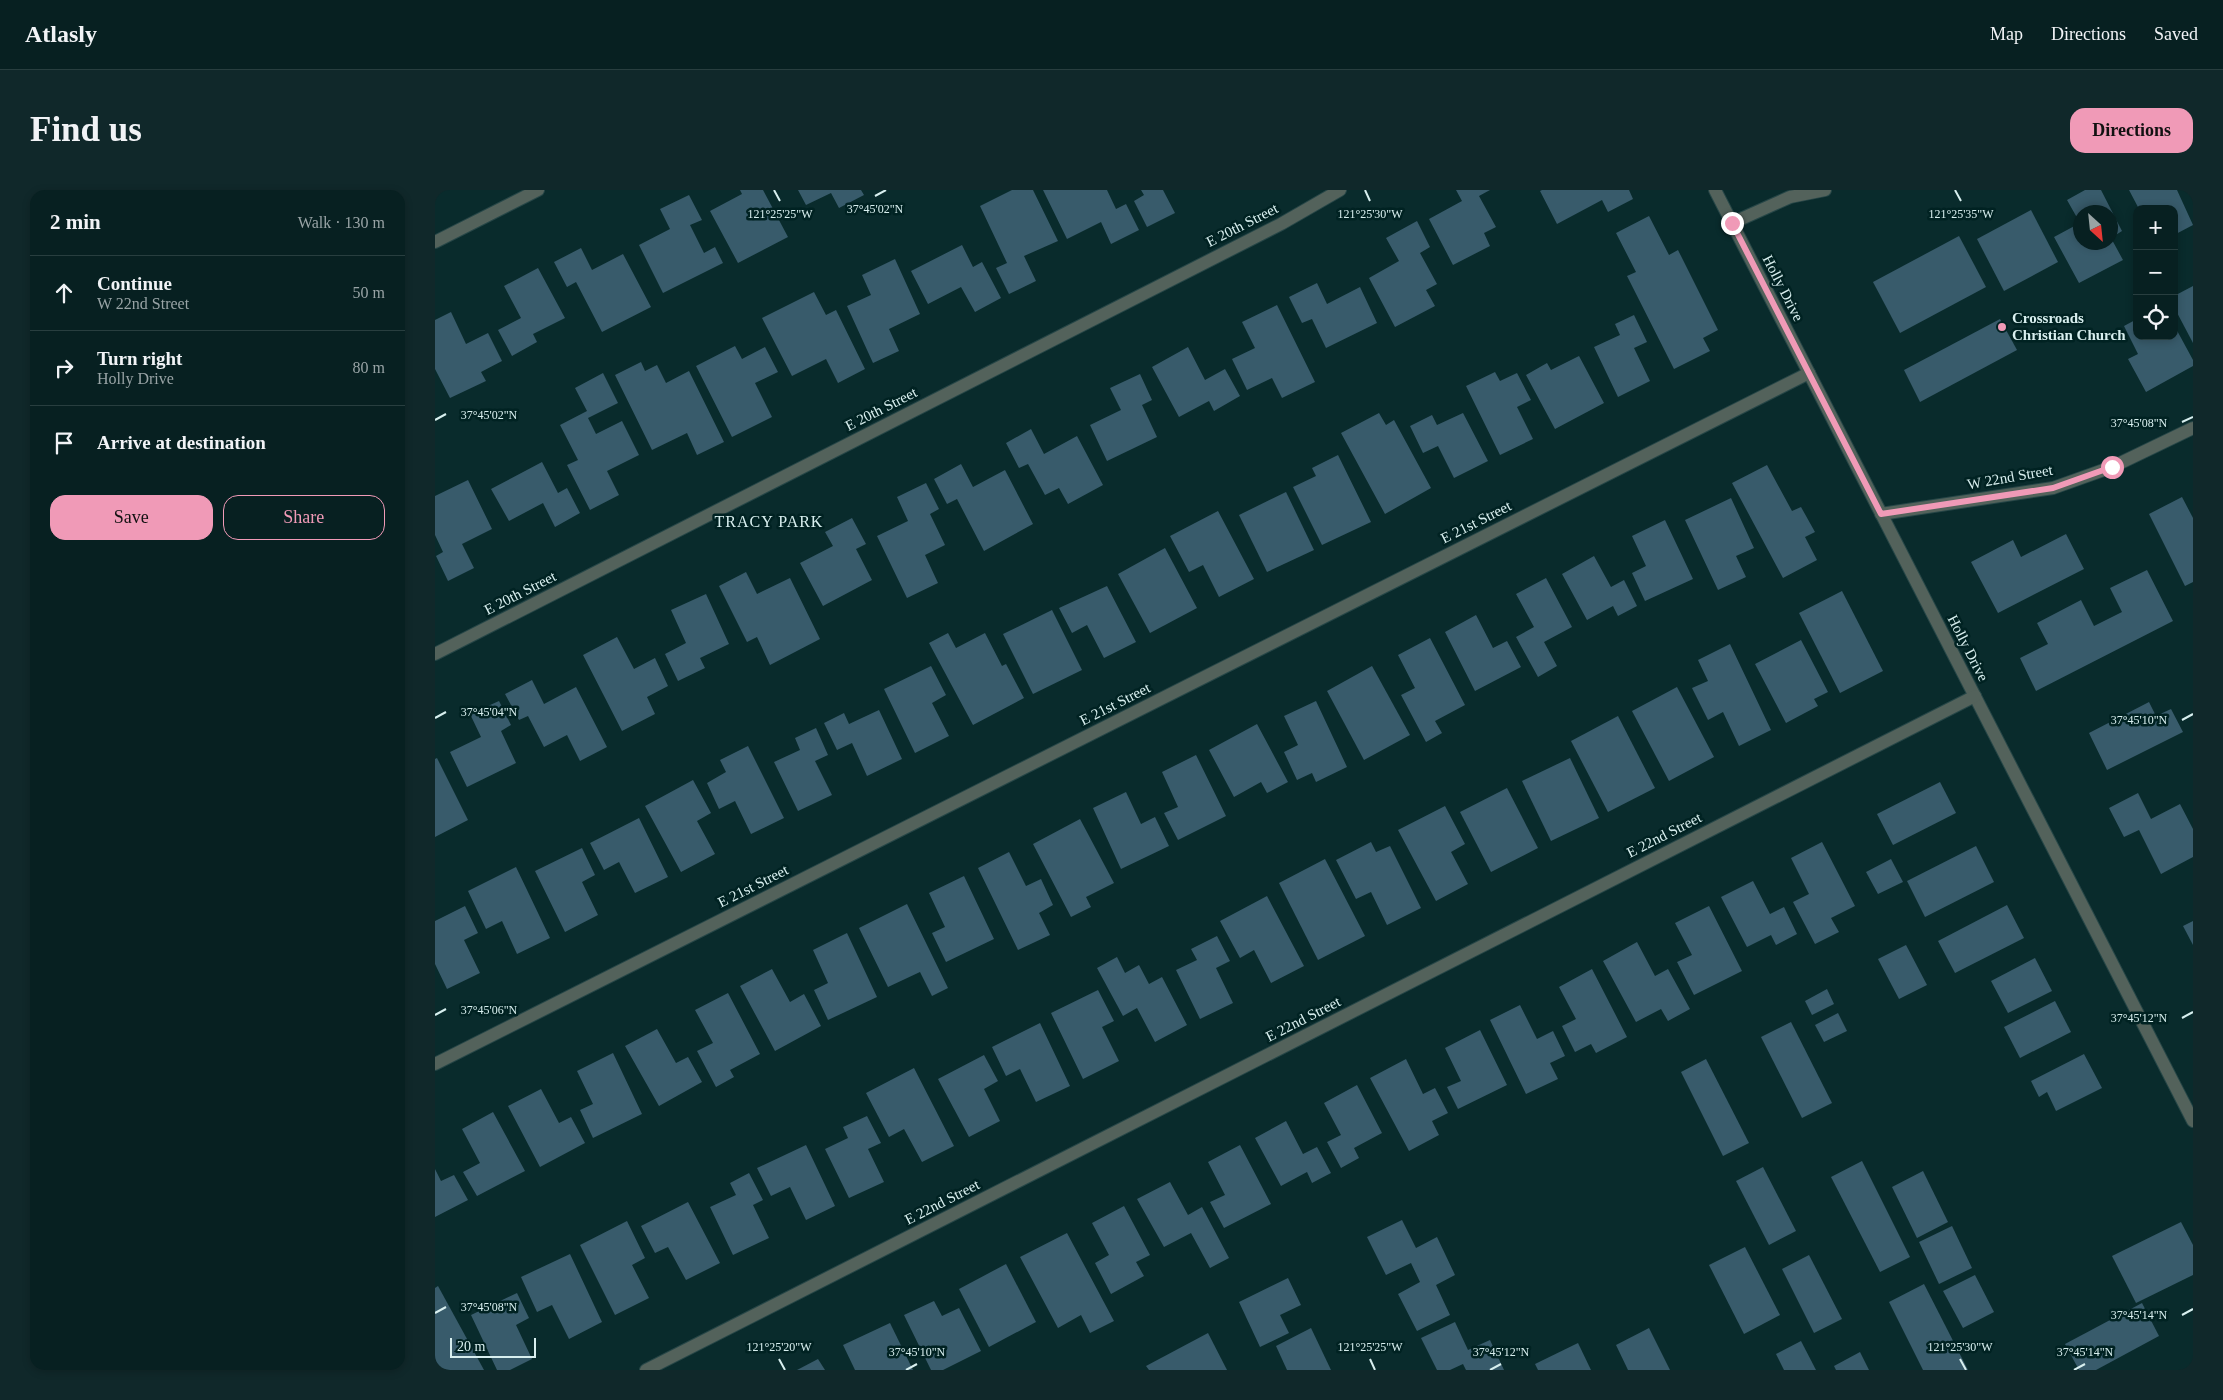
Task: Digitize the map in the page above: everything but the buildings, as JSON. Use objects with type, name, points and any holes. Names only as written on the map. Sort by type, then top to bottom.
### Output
[{"type":"street","points":[[435,242],[538,190]]},
{"type":"street","name":"E 20th Street","points":[[435,654],[1281,224],[1340,190]]},
{"type":"street","name":"Holly Drive","points":[[1715,190],[2193,1121]]},
{"type":"street","points":[[1732,223],[1790,197],[1825,190]]},
{"type":"street","name":"E 21st Street","points":[[435,1064],[1809,373]]},
{"type":"street","name":"W 22nd Street","points":[[1881,514],[2053,488],[2112,467],[2193,428]]},
{"type":"street","name":"E 22nd Street","points":[[646,1370],[1975,696]]},
{"type":"place","name":"Crossroads Christian Church","points":[[2002,327]]},
{"type":"district","name":"TRACY PARK","points":[[769,521]]},
{"type":"route","points":[[1732,223],[1881,514],[2053,488],[2112,467]]}]
